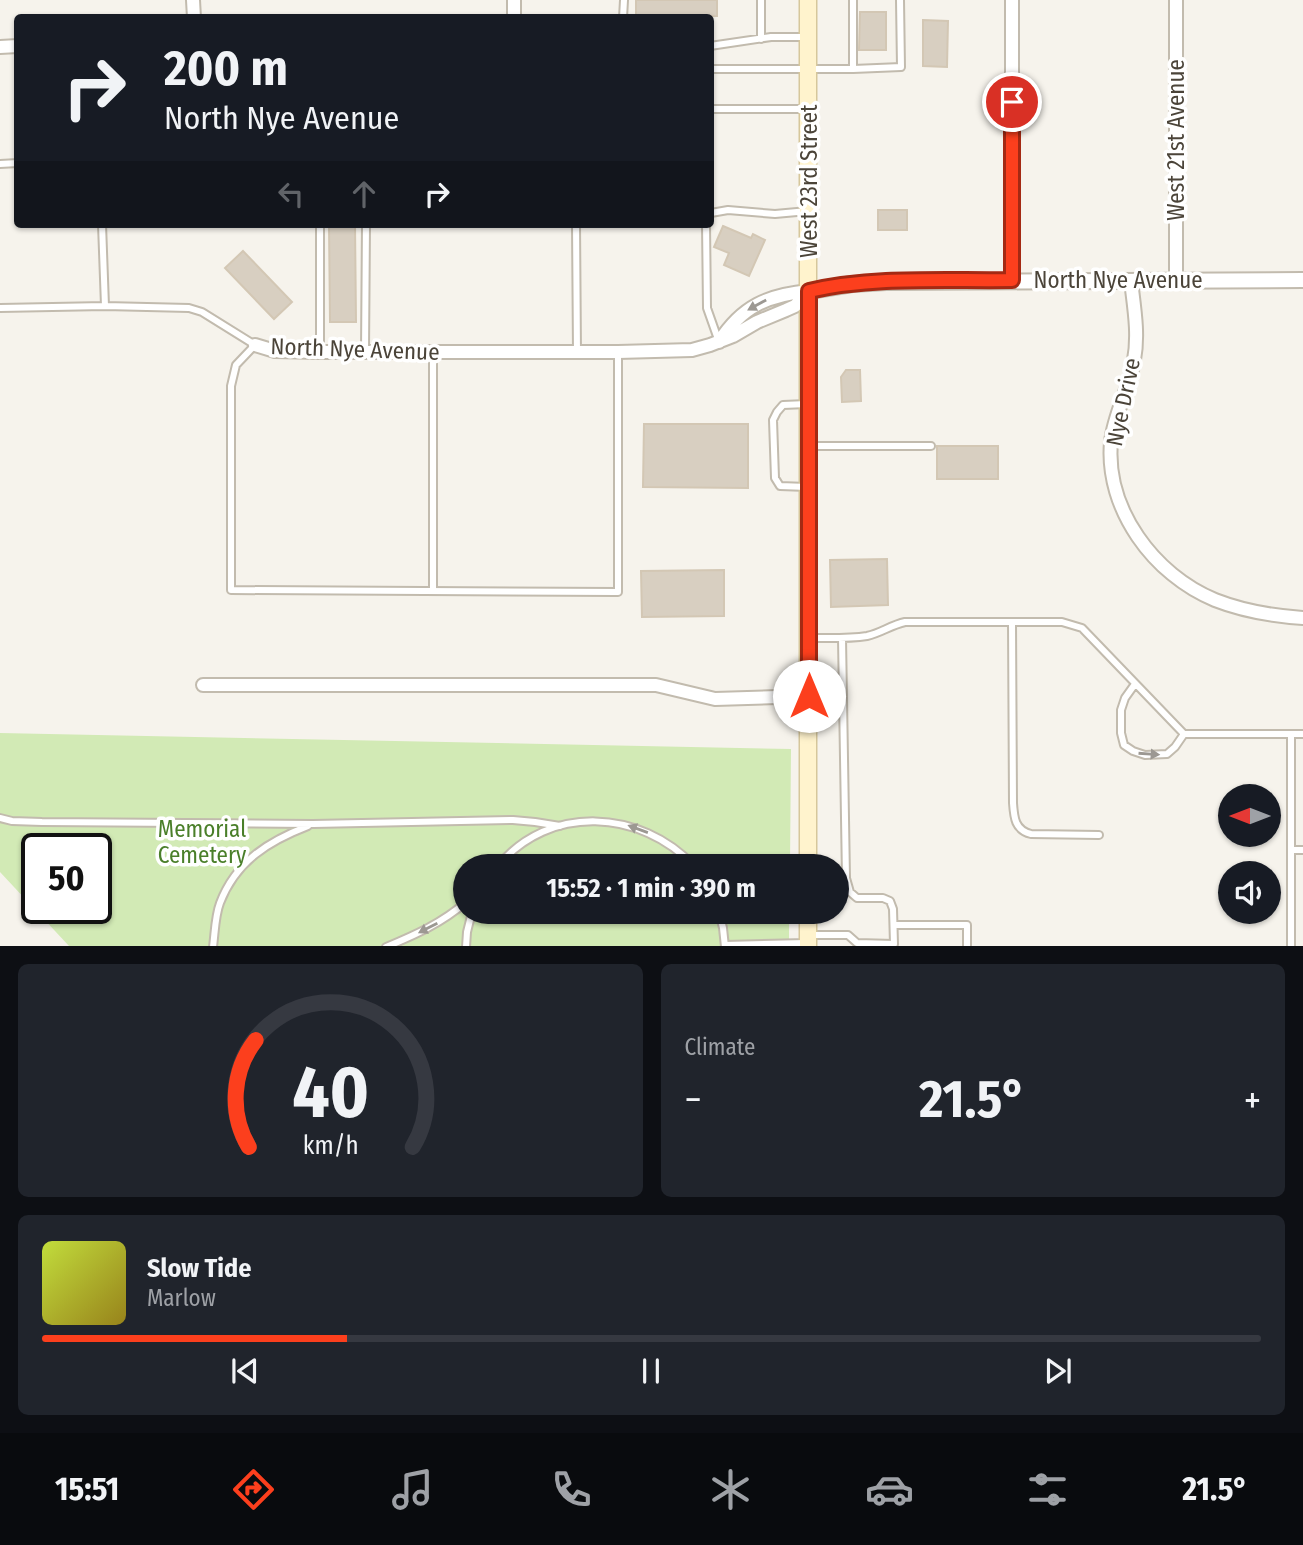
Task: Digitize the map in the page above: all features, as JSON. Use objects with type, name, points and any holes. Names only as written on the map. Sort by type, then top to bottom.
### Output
[{"type":"main road","name":"West 23rd Street","points":[[808,0],[808,854]]},
{"type":"main road","points":[[808,924],[808,942]]},
{"type":"street","points":[[1012,0],[1012,280]]},
{"type":"street","name":"West 21st Avenue","points":[[1176,0],[1176,281]]},
{"type":"street","name":"North Nye Avenue","points":[[255,345],[275,351],[320,352],[618,352],[692,349],[719,342],[735,320],[754,306],[778,295],[860,283],[1303,280]]},
{"type":"street","name":"Nye Drive","points":[[1131,281],[1136,332],[1134,361],[1115,419],[1111,443],[1111,468],[1117,496],[1130,527],[1167,570],[1215,600],[1274,616],[1303,618]]},
{"type":"street","points":[[203,685],[656,685],[715,699],[809,696]]},
{"type":"lane","points":[[761,0],[761,39]]},
{"type":"lane","points":[[853,0],[853,69]]},
{"type":"lane","points":[[714,69],[853,69],[901,66],[900,0]]},
{"type":"lane","points":[[714,45],[761,39],[809,37]]},
{"type":"lane","points":[[714,109],[809,109]]},
{"type":"lane","points":[[714,213],[728,210],[775,214],[808,211]]},
{"type":"lane","points":[[102,228],[105,306]]},
{"type":"lane","points":[[320,228],[320,352]]},
{"type":"lane","points":[[366,228],[366,352]]},
{"type":"lane","points":[[576,228],[577,352]]},
{"type":"lane","points":[[706,228],[707,308],[719,342]]},
{"type":"lane","name":"North Nye Avenue","points":[[0,308],[189,308],[202,312],[255,345]]},
{"type":"lane","points":[[255,345],[236,365],[231,386],[231,590],[618,592],[618,352]]},
{"type":"lane","points":[[433,352],[433,590]]},
{"type":"lane","points":[[809,404],[783,405],[773,420],[775,478],[780,486],[809,487]]},
{"type":"lane","points":[[809,446],[931,446]]},
{"type":"lane","points":[[808,638],[867,636],[905,622],[1062,622],[1082,628],[1184,734],[1303,734]]},
{"type":"lane","points":[[1012,622],[1013,803],[1018,827],[1031,834],[1099,835]]},
{"type":"lane","points":[[722,924],[725,946],[808,942],[848,935],[857,943],[894,944],[890,901],[883,898],[857,898],[850,892],[846,878],[842,638]]},
{"type":"lane","points":[[1135,684],[1125,698],[1121,710],[1124,744],[1145,755],[1167,754],[1184,734]]},
{"type":"lane","points":[[1291,734],[1291,946]]},
{"type":"lane","points":[[0,818],[42,822],[313,824],[513,820],[560,826]]},
{"type":"lane","points":[[510,854],[528,840],[560,826],[586,821],[627,825],[658,837],[681,854]]},
{"type":"lane","points":[[213,946],[220,904],[231,881],[246,861],[287,834],[313,824]]},
{"type":"lane","points":[[1291,850],[1303,850]]},
{"type":"lane","points":[[388,946],[441,922],[453,912]]},
{"type":"lane","points":[[466,946],[469,924]]},
{"type":"lane","points":[[894,925],[967,925],[967,946]]},
{"type":"green space","name":"Memorial Cemetery","points":[[0,733],[791,749],[790,854],[453,854],[453,924],[789,924],[789,946],[69,946],[48,924],[112,924],[112,833],[21,833],[21,895],[0,872]]},
{"type":"building","points":[[636,0],[717,0],[717,16],[636,14]]},
{"type":"building","points":[[860,12],[886,12],[886,50],[859,50]]},
{"type":"building","points":[[923,20],[948,21],[947,67],[923,66]]},
{"type":"building","points":[[878,210],[907,210],[907,230],[878,230]]},
{"type":"building","points":[[723,226],[751,238],[753,234],[765,240],[749,276],[724,265],[729,253],[714,247]]},
{"type":"building","points":[[329,228],[355,228],[356,322],[330,322]]},
{"type":"building","points":[[243,251],[292,302],[274,319],[225,268]]},
{"type":"building","points":[[846,370],[860,370],[861,401],[842,402],[841,377]]},
{"type":"building","points":[[644,424],[748,424],[748,488],[643,487]]},
{"type":"building","points":[[937,446],[998,446],[998,479],[937,479]]},
{"type":"building","points":[[887,559],[888,605],[831,607],[830,560]]},
{"type":"building","points":[[724,570],[724,616],[642,617],[641,571]]},
{"type":"route","points":[[809,696],[809,291],[860,283],[1012,280],[1012,102]]}]
